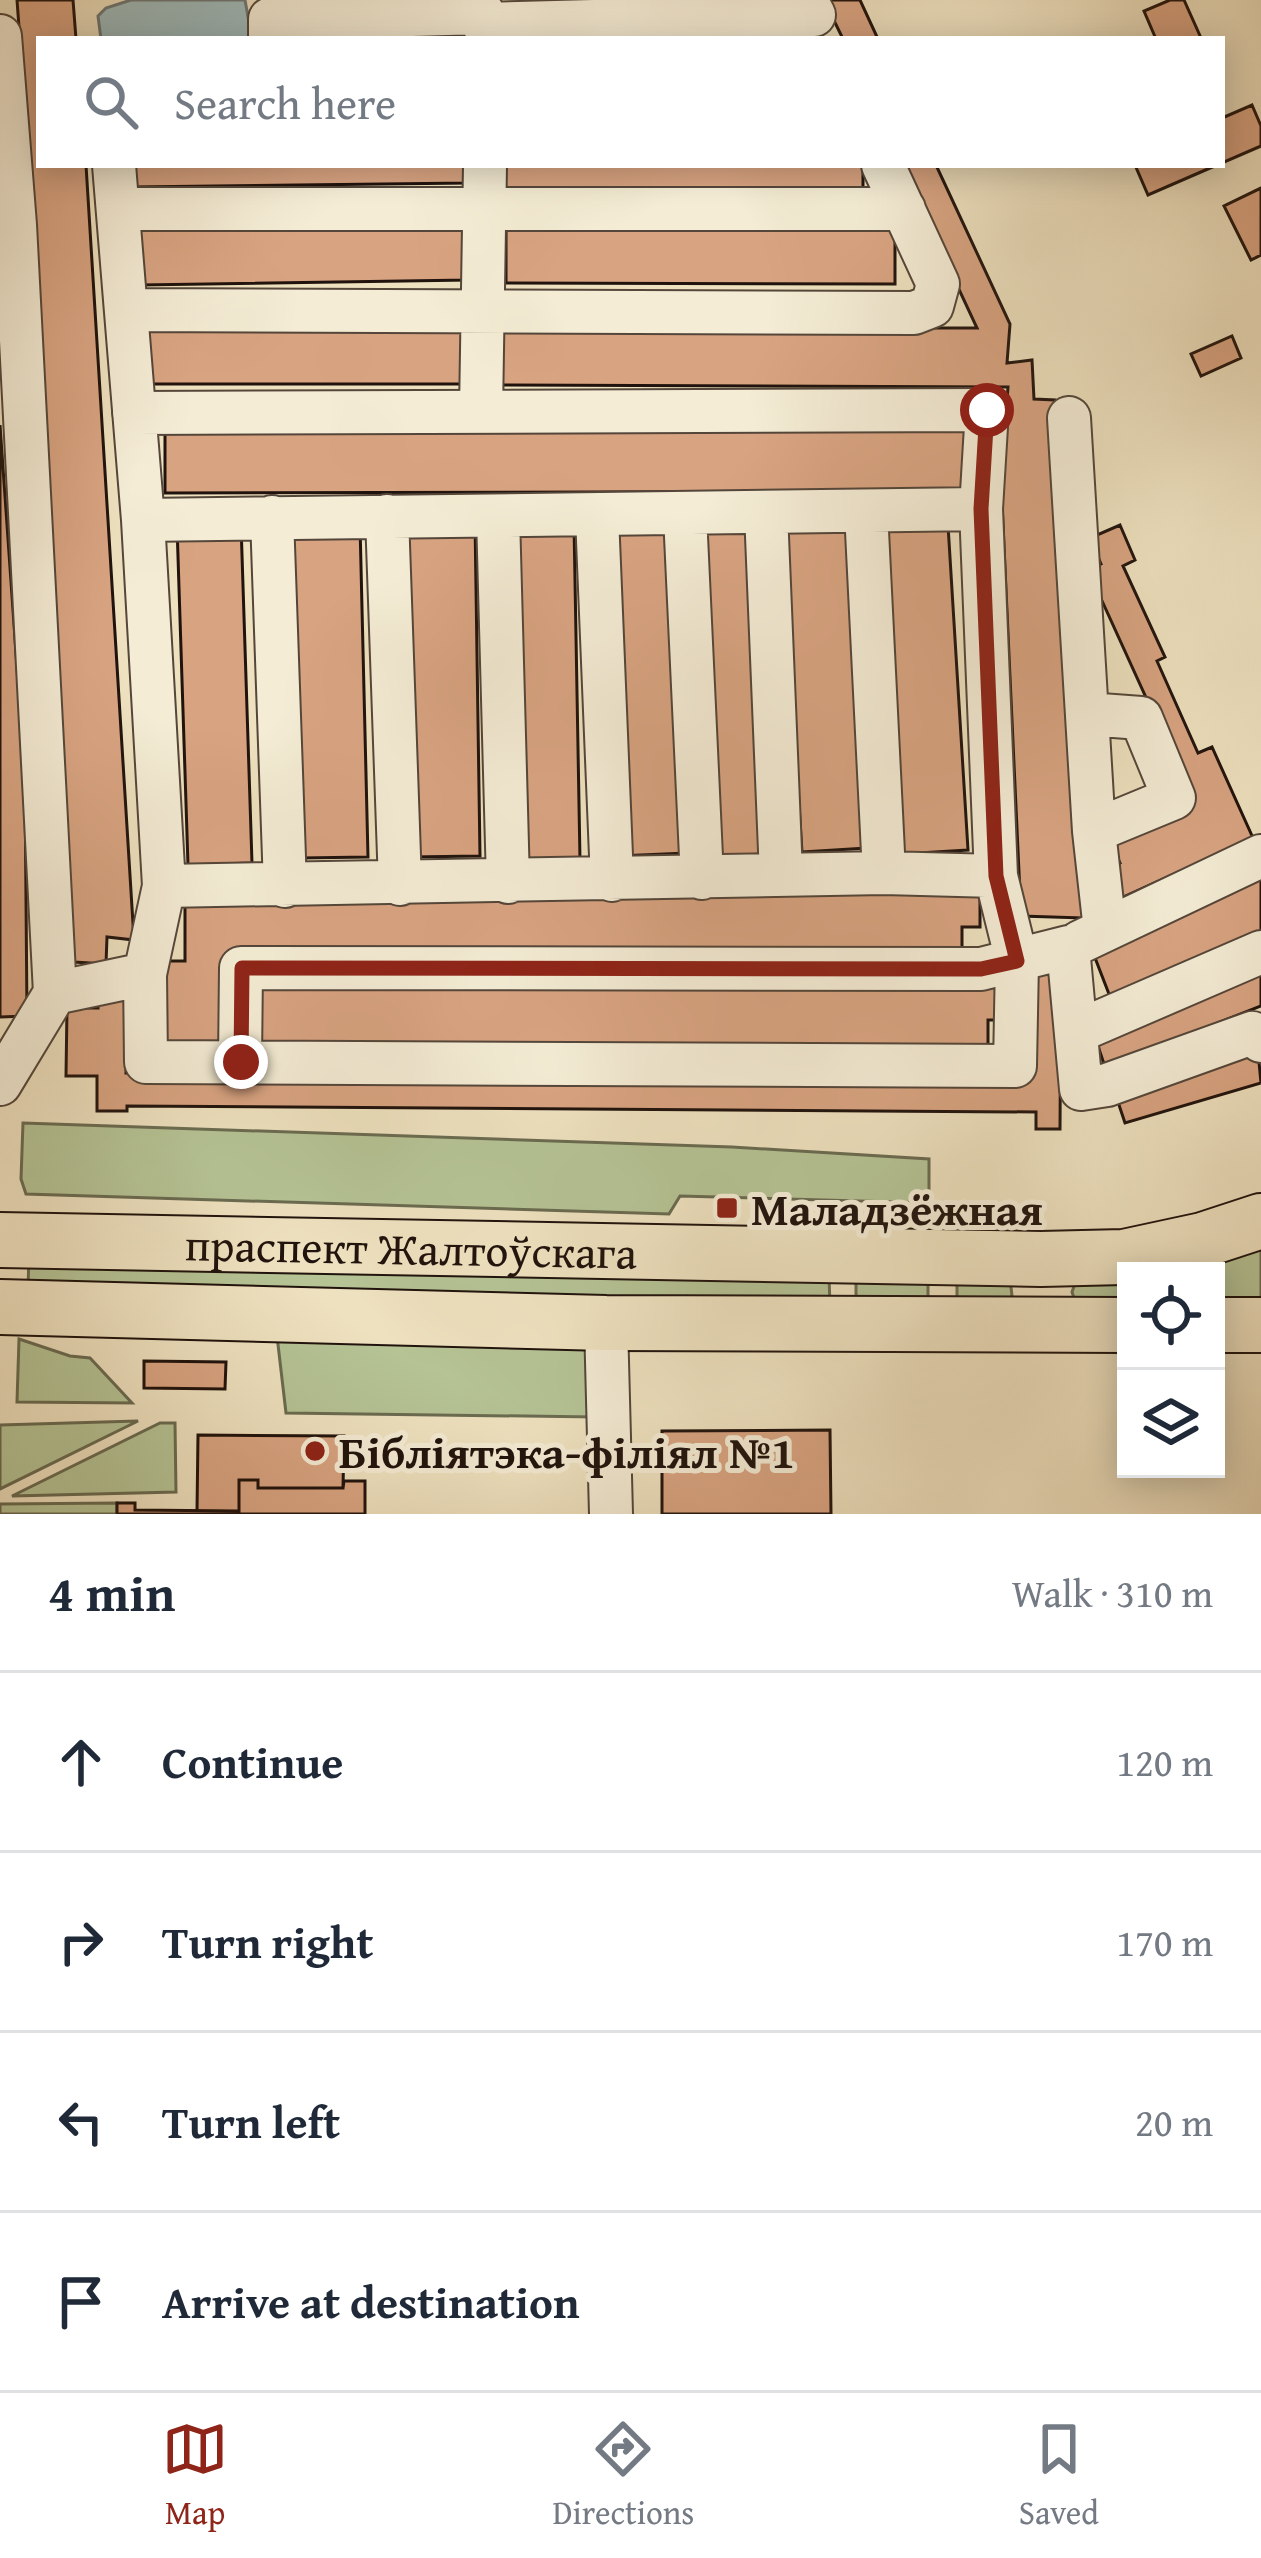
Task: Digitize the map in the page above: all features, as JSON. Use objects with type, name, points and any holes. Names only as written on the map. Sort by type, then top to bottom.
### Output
[{"type":"main road","name":"праспект Жалтоўскага","points":[[0,1240],[1040,1259],[1124,1257],[1203,1240],[1261,1221]]},
{"type":"main road","points":[[807,1324],[841,1310],[849,1294],[848,1274],[824,1257]]},
{"type":"main road","points":[[1039,1324],[1040,1259]]},
{"type":"main road","name":"праспект Жалтоўскага","points":[[0,1307],[606,1322],[1117,1325]]},
{"type":"main road","points":[[1225,1325],[1261,1325]]},
{"type":"street","points":[[270,36],[270,19],[815,18]]},
{"type":"street","points":[[0,36],[15,225],[56,994],[0,1084]]},
{"type":"street","points":[[114,168],[118,209],[134,413],[143,520],[164,886],[145,974],[146,1062],[1015,1066],[1017,961],[996,876],[981,509],[987,410],[134,413]]},
{"type":"street","points":[[481,412],[485,168]]},
{"type":"street","points":[[126,310],[914,313],[932,306],[938,284],[884,168]]},
{"type":"street","points":[[118,209],[904,209]]},
{"type":"street","points":[[1069,418],[1094,831],[1076,1032],[1081,1089],[1107,1085],[1252,1034],[1261,1041]]},
{"type":"street","points":[[143,520],[981,509]]},
{"type":"street","points":[[866,511],[884,873]]},
{"type":"street","points":[[766,512],[782,875]]},
{"type":"street","points":[[685,515],[702,878]]},
{"type":"street","points":[[387,516],[400,884]]},
{"type":"street","points":[[498,516],[508,882]]},
{"type":"street","points":[[597,516],[612,880]]},
{"type":"street","points":[[272,517],[285,886]]},
{"type":"street","points":[[1087,714],[1141,718],[1174,798],[1094,831]]},
{"type":"street","points":[[241,1062],[242,968],[981,969],[1086,939],[1261,856]]},
{"type":"street","points":[[164,886],[884,873],[996,876]]},
{"type":"street","points":[[1076,1032],[1261,952]]},
{"type":"street","points":[[56,994],[145,974]]},
{"type":"street","points":[[606,1322],[611,1514]]},
{"type":"green space","points":[[23,1123],[732,1147],[929,1159],[929,1203],[680,1196],[669,1214],[26,1194],[21,1179]]},
{"type":"green space","points":[[1261,1244],[1261,1310],[1225,1309],[1225,1262],[1201,1262]]},
{"type":"green space","points":[[29,1257],[829,1275],[830,1307],[28,1287]]},
{"type":"green space","points":[[928,1275],[928,1304],[856,1305],[856,1276]]},
{"type":"green space","points":[[1117,1275],[1117,1308],[1077,1307],[1072,1292],[1077,1278]]},
{"type":"green space","points":[[957,1277],[1004,1279],[1012,1296],[1004,1305],[957,1304]]},
{"type":"green space","points":[[277,1336],[580,1345],[594,1359],[595,1417],[286,1413]]},
{"type":"green space","points":[[19,1339],[90,1358],[132,1403],[17,1402]]},
{"type":"green space","points":[[138,1421],[0,1489],[0,1425]]},
{"type":"green space","points":[[160,1423],[175,1423],[176,1492],[12,1496]]},
{"type":"green space","points":[[117,1503],[117,1514],[0,1514],[0,1504]]},
{"type":"water","points":[[131,0],[245,0],[251,36],[101,36],[98,16],[106,8]]},
{"type":"building","points":[[17,0],[73,0],[76,36],[36,36],[36,168],[86,168],[134,940],[107,937],[106,964],[74,962],[40,312]]},
{"type":"building","points":[[824,0],[860,0],[877,36],[842,36]]},
{"type":"building","points":[[1170,0],[1184,0],[1200,36],[1155,36],[1144,11]]},
{"type":"building","points":[[463,26],[463,36],[323,36]]},
{"type":"building","points":[[1252,105],[1261,126],[1261,146],[1225,162],[1225,117]]},
{"type":"building","points":[[132,168],[468,168],[468,183],[133,187]]},
{"type":"building","points":[[505,168],[863,168],[863,192],[505,191]]},
{"type":"building","points":[[902,168],[937,168],[1010,324],[1007,363],[1032,360],[1034,399],[1055,400],[1083,918],[1021,916],[1001,481],[1008,387],[502,385],[501,328],[977,328]]},
{"type":"building","points":[[1136,168],[1210,168],[1148,195]]},
{"type":"building","points":[[1261,188],[1261,255],[1251,260],[1224,206]]},
{"type":"building","points":[[467,221],[468,280],[140,285],[139,226]]},
{"type":"building","points":[[506,227],[895,228],[895,284],[506,283]]},
{"type":"building","points":[[143,322],[467,322],[467,384],[143,384]]},
{"type":"building","points":[[1232,336],[1241,358],[1201,376],[1191,354]]},
{"type":"building","points":[[0,425],[25,781],[27,1016],[0,1017]]},
{"type":"building","points":[[975,427],[975,491],[165,493],[165,429]]},
{"type":"building","points":[[846,518],[867,848],[802,852],[781,522]]},
{"type":"building","points":[[755,519],[775,853],[715,857],[696,523]]},
{"type":"building","points":[[475,520],[480,856],[410,857],[405,521]]},
{"type":"building","points":[[670,520],[687,853],[618,856],[602,523]]},
{"type":"building","points":[[241,524],[252,863],[188,865],[177,526]]},
{"type":"building","points":[[574,524],[580,860],[516,861],[510,526]]},
{"type":"building","points":[[360,525],[368,857],[301,858],[293,527]]},
{"type":"building","points":[[948,525],[968,850],[902,854],[882,530]]},
{"type":"building","points":[[1120,525],[1135,560],[1123,566],[1165,657],[1157,661],[1198,753],[1212,747],[1253,838],[1121,898],[1108,869],[1120,863],[1110,841],[1194,803],[1088,570],[1101,564],[1090,538]]},
{"type":"building","points":[[1261,874],[1261,939],[1114,1007],[1092,950]]},
{"type":"building","points":[[980,893],[980,927],[962,927],[962,951],[226,954],[226,1044],[164,1053],[164,961],[185,961],[185,895]]},
{"type":"building","points":[[1261,970],[1261,1006],[1105,1067],[1095,1037]]},
{"type":"building","points":[[1029,971],[1061,971],[1060,1129],[1036,1129],[1036,1112],[127,1106],[127,1111],[97,1111],[97,1076],[66,1076],[67,1008],[98,1008],[98,995],[127,995],[126,1073],[1029,1079]]},
{"type":"building","points":[[256,978],[1003,984],[1002,1020],[988,1020],[988,1051],[255,1044]]},
{"type":"building","points":[[1258,1051],[1261,1083],[1125,1123],[1115,1093]]},
{"type":"building","points":[[144,1361],[226,1362],[225,1389],[144,1388]]},
{"type":"building","points":[[830,1430],[831,1514],[662,1514],[662,1431]]},
{"type":"building","points":[[198,1435],[344,1436],[343,1488],[258,1488],[258,1480],[239,1480],[239,1511],[197,1511]]},
{"type":"building","points":[[502,1447],[531,1448],[530,1465],[501,1465]]},
{"type":"building","points":[[239,1480],[258,1480],[258,1488],[343,1488],[344,1481],[365,1481],[365,1514],[117,1514],[117,1503],[135,1503],[135,1510],[239,1511]]},
{"type":"place","name":"Маладзёжная","points":[[727,1208]]},
{"type":"place","name":"Бібліятэка-філіял №1","points":[[315,1451]]},
{"type":"route","points":[[241,1062],[242,968],[981,969],[1017,961],[996,876],[981,509],[987,410]]}]
